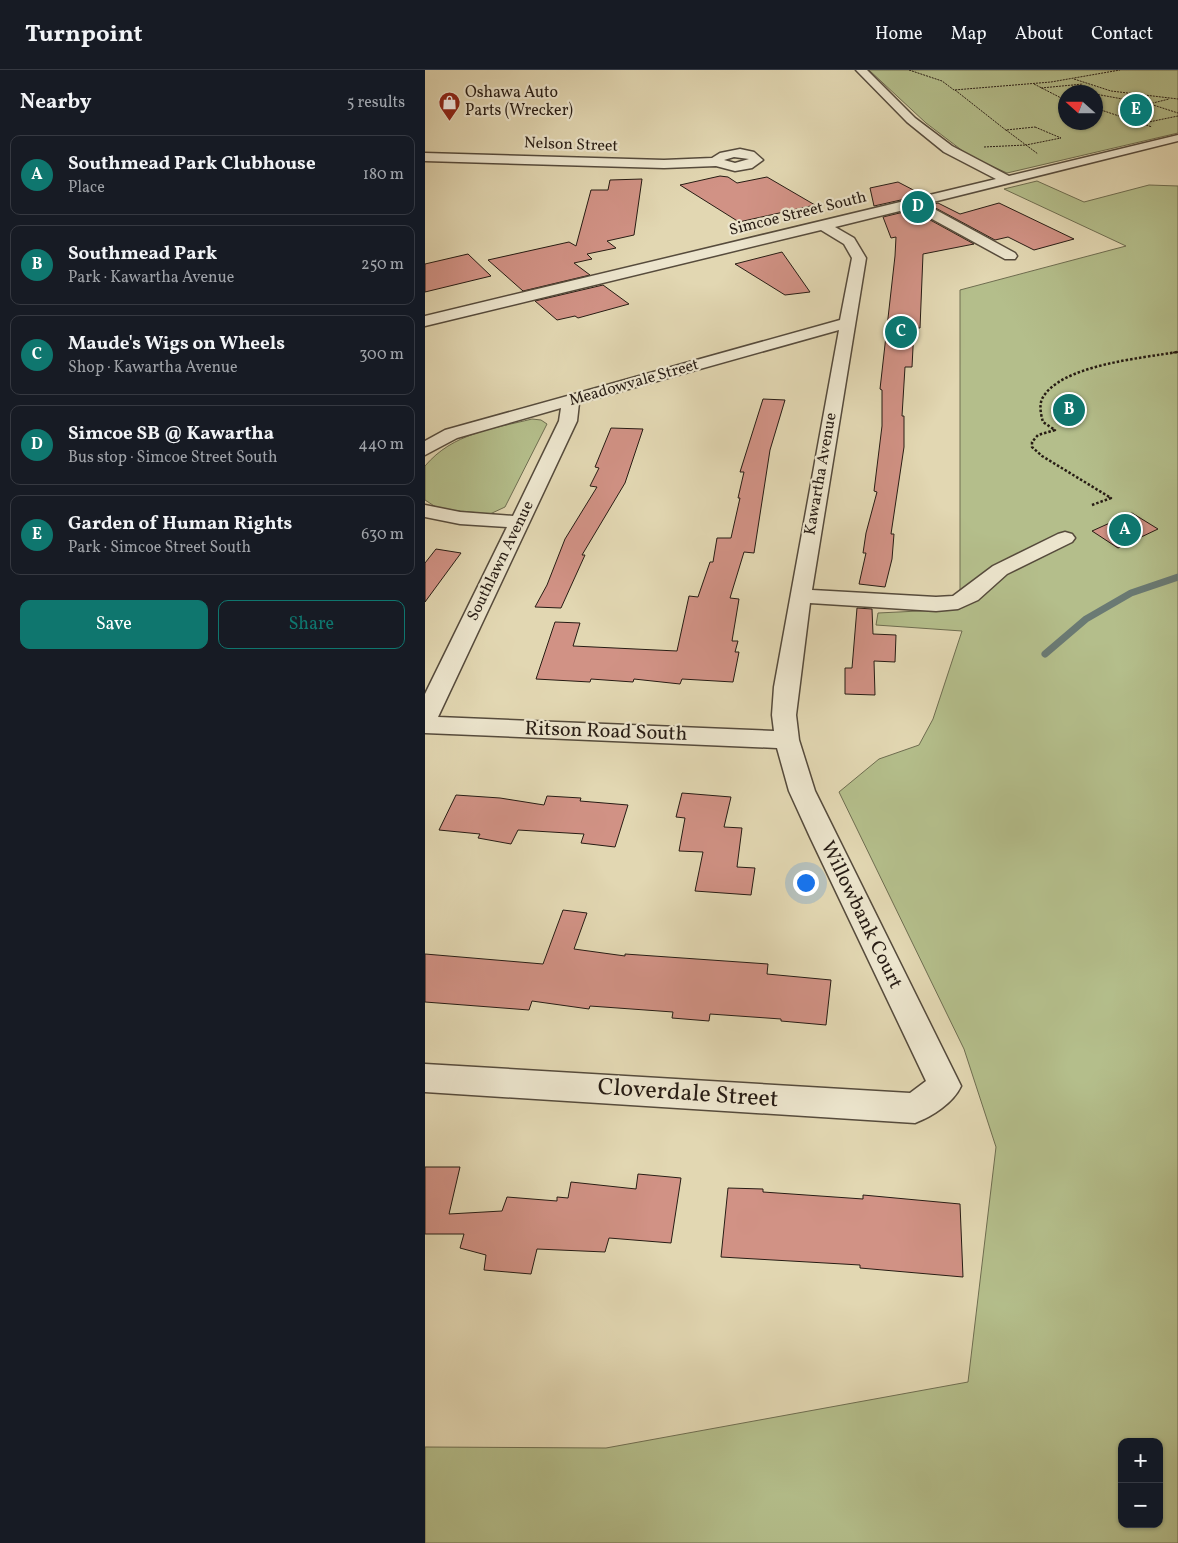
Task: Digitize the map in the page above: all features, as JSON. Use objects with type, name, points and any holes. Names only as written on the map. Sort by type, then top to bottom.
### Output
[{"type":"street","points":[[861,70],[911,120],[948,149],[1005,179]]},
{"type":"street","name":"Simcoe Street South","points":[[425,321],[823,226],[1005,179],[1178,138]]},
{"type":"street","name":"Nelson Street","points":[[425,157],[664,164],[717,162]]},
{"type":"street","points":[[913,203],[1010,256]]},
{"type":"street","name":"Kawartha Avenue","points":[[787,740],[784,715],[800,596],[859,258],[849,241],[823,226]]},
{"type":"street","name":"Meadowvale Street","points":[[425,449],[451,434],[846,324]]},
{"type":"street","name":"Southlawn Avenue","points":[[425,719],[568,421],[571,401]]},
{"type":"street","points":[[425,511],[460,518],[519,522]]},
{"type":"street","points":[[800,596],[936,604],[958,602],[971,595],[1000,570],[1065,538]]},
{"type":"street","name":"Ritson Road South","points":[[425,725],[787,740]]},
{"type":"street","name":"Willowbank Court","points":[[787,740],[802,791],[823,837],[945,1086]]},
{"type":"street","name":"Cloverdale Street","points":[[425,1078],[915,1108],[945,1086]]},
{"type":"path","points":[[909,70],[942,81],[1037,154]]},
{"type":"path","points":[[955,90],[1033,84],[1120,70]]},
{"type":"path","points":[[1073,79],[1084,84],[1123,93],[1178,99]]},
{"type":"path","points":[[1033,84],[1058,96]]},
{"type":"path","points":[[1069,85],[1084,84]]},
{"type":"path","points":[[1041,88],[1058,86]]},
{"type":"path","points":[[1109,97],[1123,93]]},
{"type":"path","points":[[1103,96],[1148,104],[1178,114]]},
{"type":"path","points":[[1148,104],[1172,98]]},
{"type":"path","points":[[1103,111],[1154,128]]},
{"type":"path","points":[[1143,124],[1178,114]]},
{"type":"path","points":[[977,148],[1026,145],[1061,138],[1035,126],[1006,130]]},
{"type":"path","points":[[1092,505],[1111,498],[1042,456],[1032,446],[1032,442],[1038,435],[1055,430],[1043,422],[1040,412],[1042,400],[1048,391],[1059,382],[1083,372],[1178,352]]},
{"type":"green space","points":[[869,70],[1178,70],[1178,133],[1007,173],[968,155],[926,123]]},
{"type":"green space","points":[[1037,181],[1084,202],[1149,185],[1178,186],[1178,1543],[425,1543],[425,1447],[606,1448],[968,1382],[996,1147],[964,1049],[839,792],[879,759],[919,745],[933,719],[962,631],[876,625],[878,613],[960,609],[960,290],[1126,246],[1004,189]]},
{"type":"green space","points":[[532,419],[541,420],[547,424],[505,507],[490,514],[439,509],[425,500],[425,466],[436,455],[448,446],[474,434]]},
{"type":"building","points":[[720,176],[728,177],[737,183],[767,177],[815,205],[739,222],[680,185]]},
{"type":"building","points":[[642,179],[634,235],[607,241],[616,248],[587,254],[592,259],[574,263],[590,275],[523,291],[488,260],[569,242],[576,246],[591,190],[608,190],[610,180]]},
{"type":"building","points":[[898,182],[923,195],[874,206],[870,188]]},
{"type":"building","points":[[938,203],[960,214],[999,203],[1074,239],[1034,250],[1008,237],[995,240],[930,205]]},
{"type":"building","points":[[912,210],[974,244],[923,254],[920,328],[914,328],[912,367],[905,367],[902,416],[904,416],[904,447],[891,534],[894,534],[892,559],[885,587],[859,584],[866,553],[863,553],[866,533],[877,492],[874,491],[882,426],[882,390],[880,389],[895,256],[896,237],[891,238],[883,217]]},
{"type":"building","points":[[782,252],[810,292],[785,295],[735,264]]},
{"type":"building","points":[[468,254],[491,276],[425,292],[425,264]]},
{"type":"building","points":[[603,285],[629,304],[578,318],[575,316],[557,320],[535,301]]},
{"type":"building","points":[[763,399],[785,400],[770,450],[754,553],[744,552],[730,598],[739,599],[732,641],[738,641],[735,652],[739,652],[733,682],[682,679],[680,684],[634,679],[633,682],[591,679],[590,682],[536,679],[555,622],[580,623],[573,646],[677,651],[689,596],[698,597],[710,562],[713,562],[717,538],[731,538],[744,472],[740,472]]},
{"type":"building","points":[[611,428],[643,429],[625,483],[582,555],[585,555],[561,608],[535,607],[547,585],[565,539],[597,487],[590,486],[599,468],[595,467]]},
{"type":"building","points":[[1132,513],[1158,529],[1118,548],[1092,531]]},
{"type":"building","points":[[436,549],[461,553],[425,602],[425,563]]},
{"type":"building","points":[[857,608],[872,609],[873,634],[896,635],[895,662],[874,661],[875,695],[845,694],[845,668],[852,668]]},
{"type":"building","points":[[682,793],[731,797],[724,827],[742,828],[737,867],[755,868],[751,895],[695,891],[703,852],[679,851],[685,818],[676,817]]},
{"type":"building","points":[[456,795],[500,798],[544,805],[547,796],[581,798],[580,801],[628,805],[615,847],[581,843],[584,834],[518,830],[511,844],[478,838],[480,834],[439,830]]},
{"type":"building","points":[[563,910],[587,913],[574,949],[625,956],[625,954],[768,964],[767,974],[831,980],[826,1025],[781,1021],[781,1019],[710,1014],[709,1021],[672,1018],[673,1012],[590,1006],[589,1009],[532,1001],[529,1010],[425,1002],[425,954],[543,964]]},
{"type":"building","points":[[425,1167],[460,1167],[449,1214],[502,1211],[507,1197],[557,1201],[557,1197],[568,1198],[571,1182],[636,1189],[638,1174],[681,1178],[671,1243],[609,1238],[605,1252],[537,1249],[531,1274],[484,1270],[486,1255],[460,1248],[464,1234],[425,1234]]},
{"type":"building","points":[[728,1188],[763,1189],[763,1192],[863,1199],[863,1195],[960,1204],[963,1277],[860,1268],[860,1265],[721,1257]]},
{"type":"waterway","points":[[1045,654],[1086,619],[1131,593],[1178,577]]},
{"type":"place","name":"Garden of Human Rights","points":[[1136,110]]},
{"type":"place","name":"Oshawa Auto Parts (Wrecker)","points":[[449,121]]},
{"type":"place","name":"Simcoe SB @ Kawartha","points":[[918,207]]},
{"type":"place","name":"Maude's Wigs on Wheels","points":[[901,332]]},
{"type":"place","name":"Southmead Park","points":[[1069,410]]},
{"type":"place","name":"Southmead Park Clubhouse","points":[[1125,530]]}]
